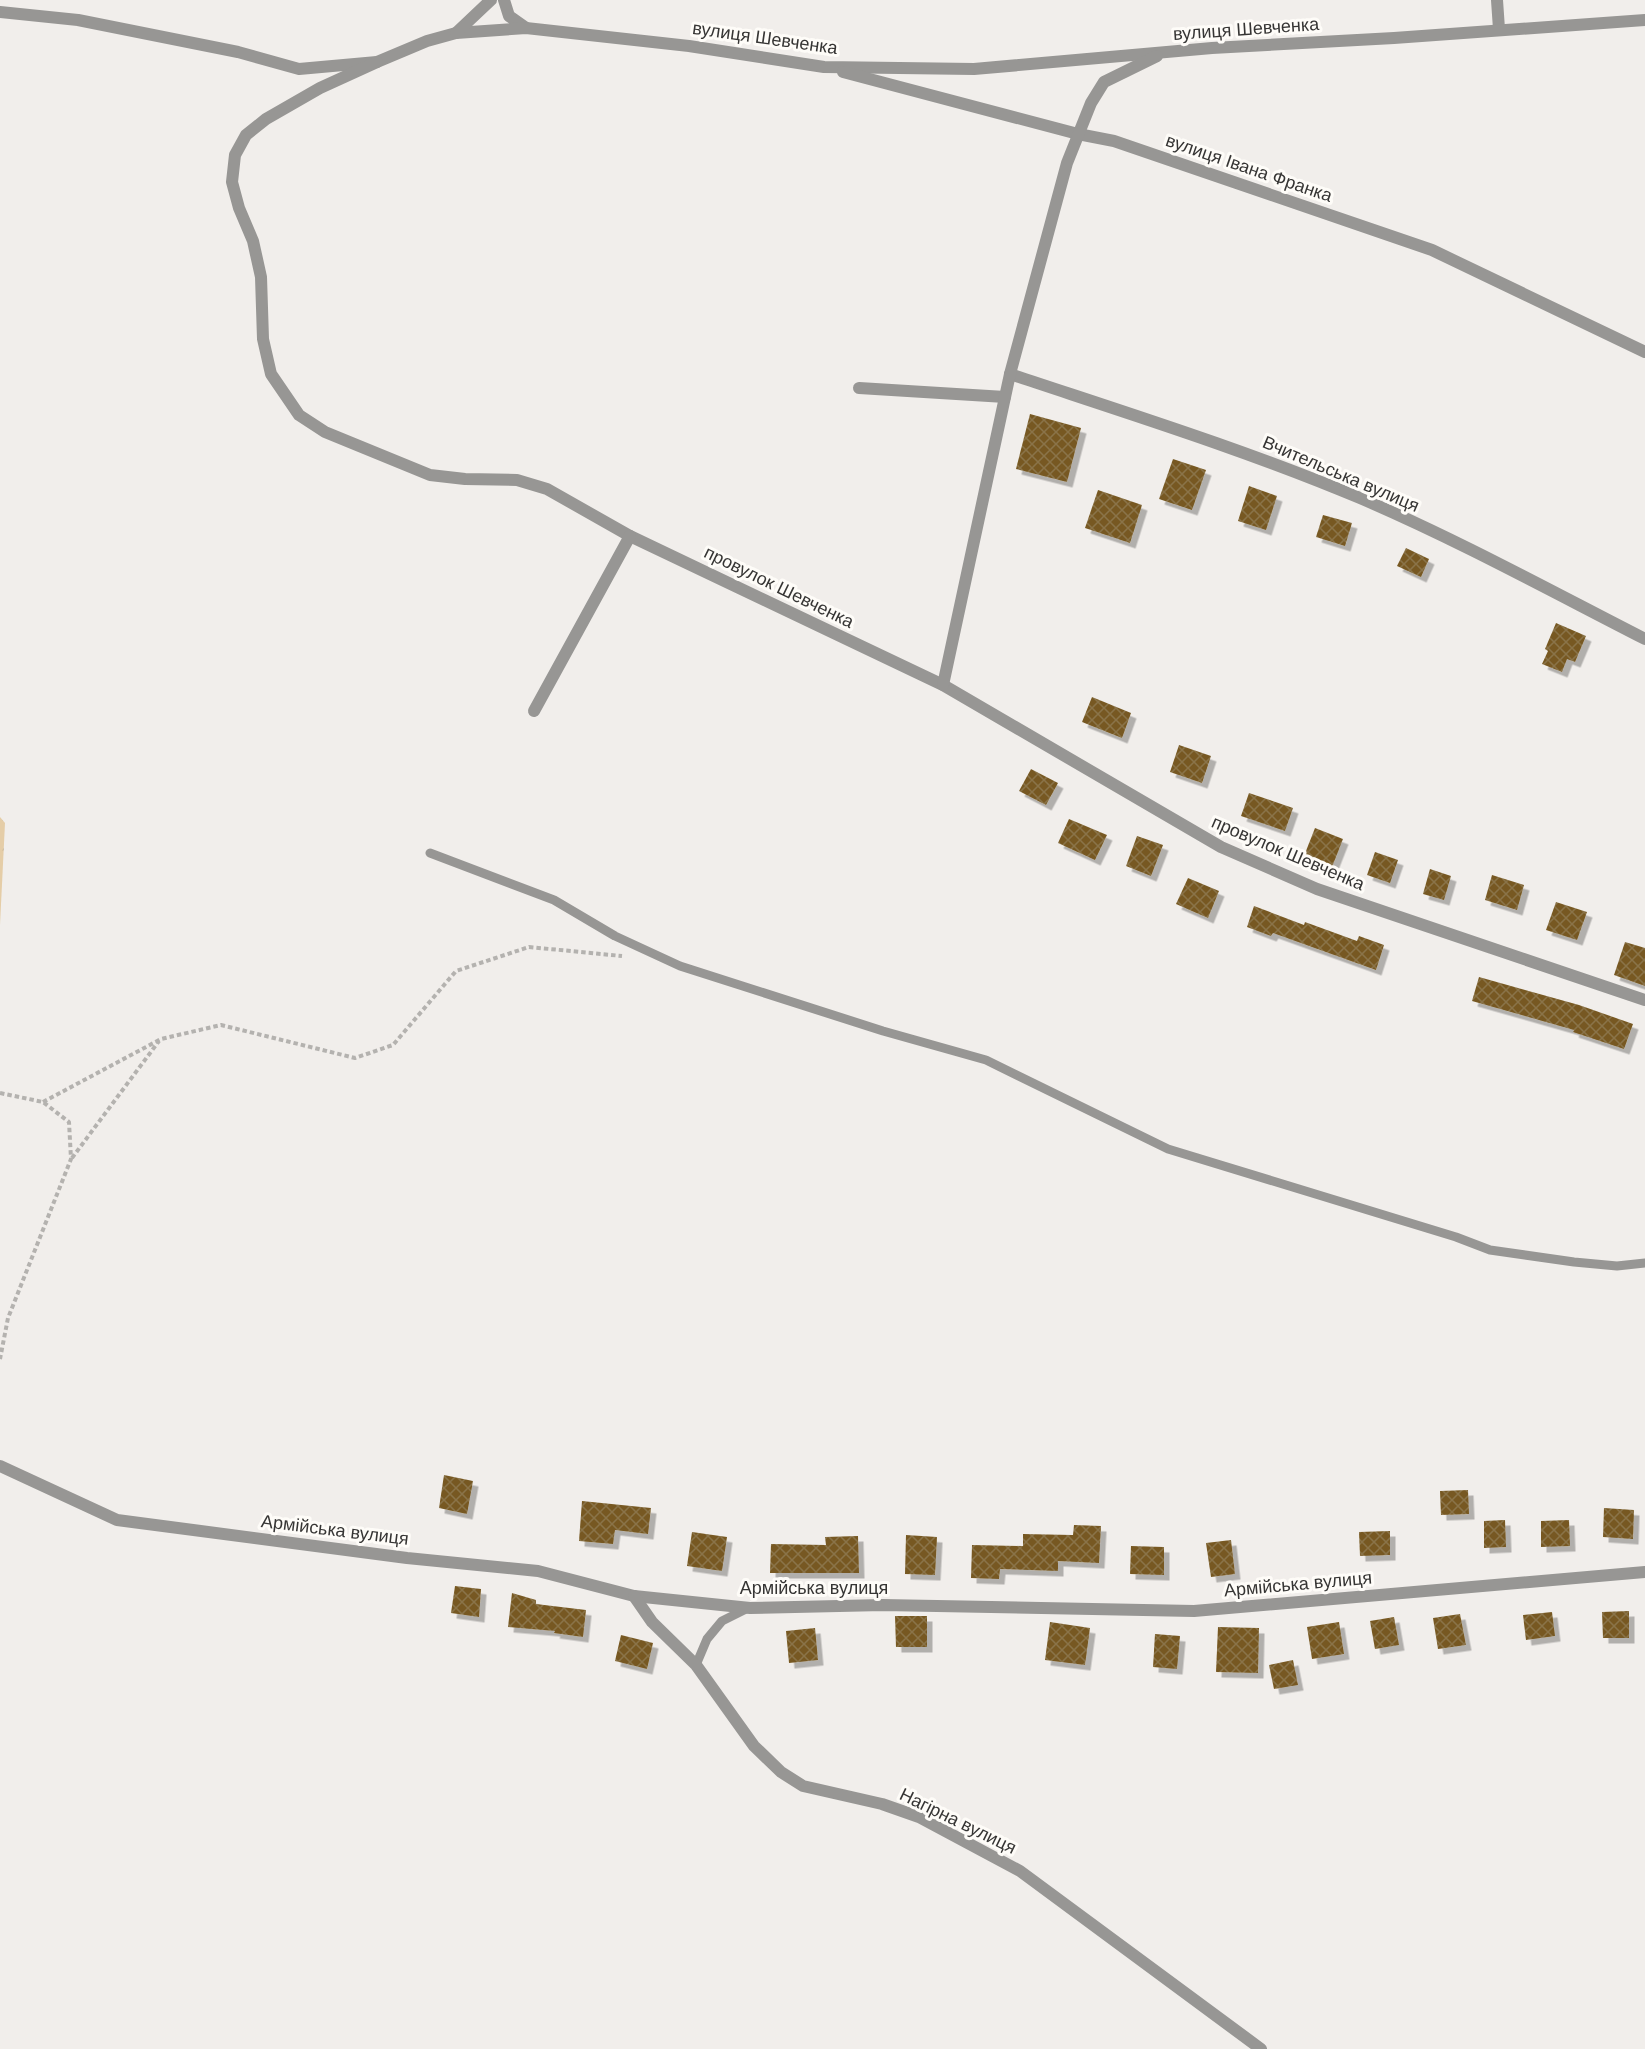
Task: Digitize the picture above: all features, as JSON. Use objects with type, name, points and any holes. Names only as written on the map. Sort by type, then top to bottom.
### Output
[{"type":"street","points":[[456,33],[491,0]]},
{"type":"street","points":[[504,0],[509,16],[526,28]]},
{"type":"street","points":[[1497,0],[1499,29]]},
{"type":"street","name":"вулиця Шевченка","points":[[0,12],[78,20],[238,52],[299,69],[377,62],[427,41],[456,33],[526,28],[689,46],[824,67],[974,69],[1164,52],[1394,39],[1499,29],[1645,20]]},
{"type":"street","points":[[943,685],[1010,374],[1066,163],[1091,103],[1104,82],[1164,52]]},
{"type":"street","name":"провулок Шевченка","points":[[377,62],[320,88],[266,119],[246,135],[235,155],[232,182],[239,208],[253,241],[261,277],[263,339],[271,374],[299,415],[325,432],[430,475],[465,479],[516,480],[547,489],[630,536],[943,685],[1221,847],[1317,889],[1645,1000]]},
{"type":"street","name":"вулиця Івана Франка","points":[[824,67],[1078,134],[1114,141],[1432,250],[1645,352]]},
{"type":"street","name":"Вчительська вулиця","points":[[1010,374],[1234,449],[1360,498],[1489,558],[1645,639]]},
{"type":"street","points":[[859,388],[1005,397]]},
{"type":"street","points":[[534,711],[630,536]]},
{"type":"street","name":"Армійська вулиця","points":[[0,1466],[117,1520],[407,1558],[538,1571],[634,1596],[750,1608],[883,1605],[1194,1611],[1645,1572]]},
{"type":"street","name":"Нагірна вулиця","points":[[634,1596],[652,1622],[696,1665],[754,1746],[781,1772],[803,1786],[882,1804],[919,1817],[1020,1871],[1261,2049]]},
{"type":"lane","points":[[430,853],[554,900],[615,936],[680,966],[883,1031],[986,1060],[1168,1149],[1490,1250],[1617,1266],[1645,1263]]},
{"type":"lane","points":[[696,1665],[707,1639],[722,1621],[750,1608]]},
{"type":"path","points":[[43,1102],[161,1039],[221,1025],[355,1058],[393,1046],[456,971],[529,947],[599,952],[634,958]]},
{"type":"path","points":[[0,1359],[8,1318],[71,1159],[161,1039]]},
{"type":"path","points":[[0,1093],[43,1102],[69,1122],[71,1159]]},
{"type":"green space","points":[[0,817],[5,823],[0,925]]},
{"type":"building","points":[[1030,414],[1081,428],[1067,482],[1016,469]]},
{"type":"building","points":[[1173,459],[1206,470],[1192,510],[1159,499]]},
{"type":"building","points":[[1249,486],[1277,496],[1266,530],[1238,521]]},
{"type":"building","points":[[1098,490],[1142,505],[1130,543],[1085,528]]},
{"type":"building","points":[[1323,515],[1352,523],[1345,546],[1316,537]]},
{"type":"building","points":[[1406,548],[1429,559],[1421,577],[1397,566]]},
{"type":"building","points":[[1556,623],[1586,636],[1575,662],[1567,659],[1562,672],[1542,664],[1548,651],[1545,649]]},
{"type":"building","points":[[1092,697],[1131,713],[1122,738],[1082,722]]},
{"type":"building","points":[[1179,745],[1211,756],[1202,783],[1170,772]]},
{"type":"building","points":[[1031,769],[1058,783],[1046,805],[1019,791]]},
{"type":"building","points":[[1249,793],[1293,808],[1285,831],[1241,816]]},
{"type":"building","points":[[1069,819],[1107,835],[1095,860],[1058,843]]},
{"type":"building","points":[[1315,828],[1343,839],[1332,867],[1304,856]]},
{"type":"building","points":[[1137,836],[1163,845],[1151,876],[1126,866]]},
{"type":"building","points":[[1375,852],[1398,860],[1390,883],[1367,875]]},
{"type":"building","points":[[1430,869],[1451,876],[1444,900],[1423,894]]},
{"type":"building","points":[[1492,875],[1524,885],[1517,910],[1485,900]]},
{"type":"building","points":[[1188,878],[1219,891],[1208,918],[1176,904]]},
{"type":"building","points":[[1556,902],[1587,912],[1577,940],[1546,930]]},
{"type":"building","points":[[1254,906],[1304,925],[1305,922],[1357,941],[1359,936],[1384,945],[1376,970],[1273,933],[1271,936],[1247,927]]},
{"type":"building","points":[[1625,942],[1645,948],[1645,986],[1614,975]]},
{"type":"building","points":[[1479,977],[1579,1005],[1633,1024],[1624,1049],[1573,1032],[1574,1030],[1472,1001]]},
{"type":"building","points":[[444,1475],[473,1481],[467,1514],[439,1508]]},
{"type":"building","points":[[1468,1490],[1469,1514],[1441,1515],[1440,1491]]},
{"type":"building","points":[[582,1501],[651,1508],[648,1534],[615,1530],[613,1544],[579,1541]]},
{"type":"building","points":[[1604,1508],[1634,1510],[1633,1539],[1603,1537]]},
{"type":"building","points":[[1505,1520],[1506,1547],[1484,1548],[1484,1521]]},
{"type":"building","points":[[1569,1520],[1570,1546],[1541,1547],[1541,1521]]},
{"type":"building","points":[[1074,1525],[1101,1526],[1099,1563],[1058,1561],[1058,1571],[1000,1569],[999,1579],[971,1578],[972,1545],[1023,1546],[1023,1534],[1073,1535]]},
{"type":"building","points":[[1390,1531],[1390,1555],[1360,1556],[1359,1532]]},
{"type":"building","points":[[692,1532],[727,1537],[722,1571],[687,1566]]},
{"type":"building","points":[[906,1535],[937,1537],[935,1575],[905,1574]]},
{"type":"building","points":[[858,1536],[859,1573],[770,1573],[771,1544],[826,1545],[825,1537]]},
{"type":"building","points":[[1231,1540],[1235,1574],[1211,1577],[1206,1543]]},
{"type":"building","points":[[1131,1546],[1164,1547],[1164,1575],[1130,1574]]},
{"type":"building","points":[[455,1586],[481,1589],[479,1617],[451,1613]]},
{"type":"building","points":[[512,1593],[536,1600],[536,1604],[586,1610],[583,1637],[554,1633],[555,1631],[508,1627]]},
{"type":"building","points":[[1629,1611],[1629,1638],[1603,1638],[1602,1612]]},
{"type":"building","points":[[1552,1612],[1555,1636],[1526,1640],[1523,1615]]},
{"type":"building","points":[[1460,1614],[1466,1645],[1438,1649],[1433,1618]]},
{"type":"building","points":[[895,1616],[927,1616],[927,1647],[896,1647]]},
{"type":"building","points":[[1394,1617],[1399,1645],[1375,1649],[1370,1621]]},
{"type":"building","points":[[1050,1622],[1090,1628],[1085,1665],[1045,1660]]},
{"type":"building","points":[[1339,1622],[1344,1654],[1312,1659],[1307,1627]]},
{"type":"building","points":[[1218,1627],[1259,1628],[1258,1673],[1216,1672]]},
{"type":"building","points":[[815,1628],[818,1660],[789,1663],[786,1631]]},
{"type":"building","points":[[1155,1634],[1180,1636],[1177,1669],[1153,1667]]},
{"type":"building","points":[[621,1635],[653,1643],[647,1669],[615,1661]]},
{"type":"building","points":[[1293,1660],[1298,1685],[1274,1689],[1269,1665]]}]
